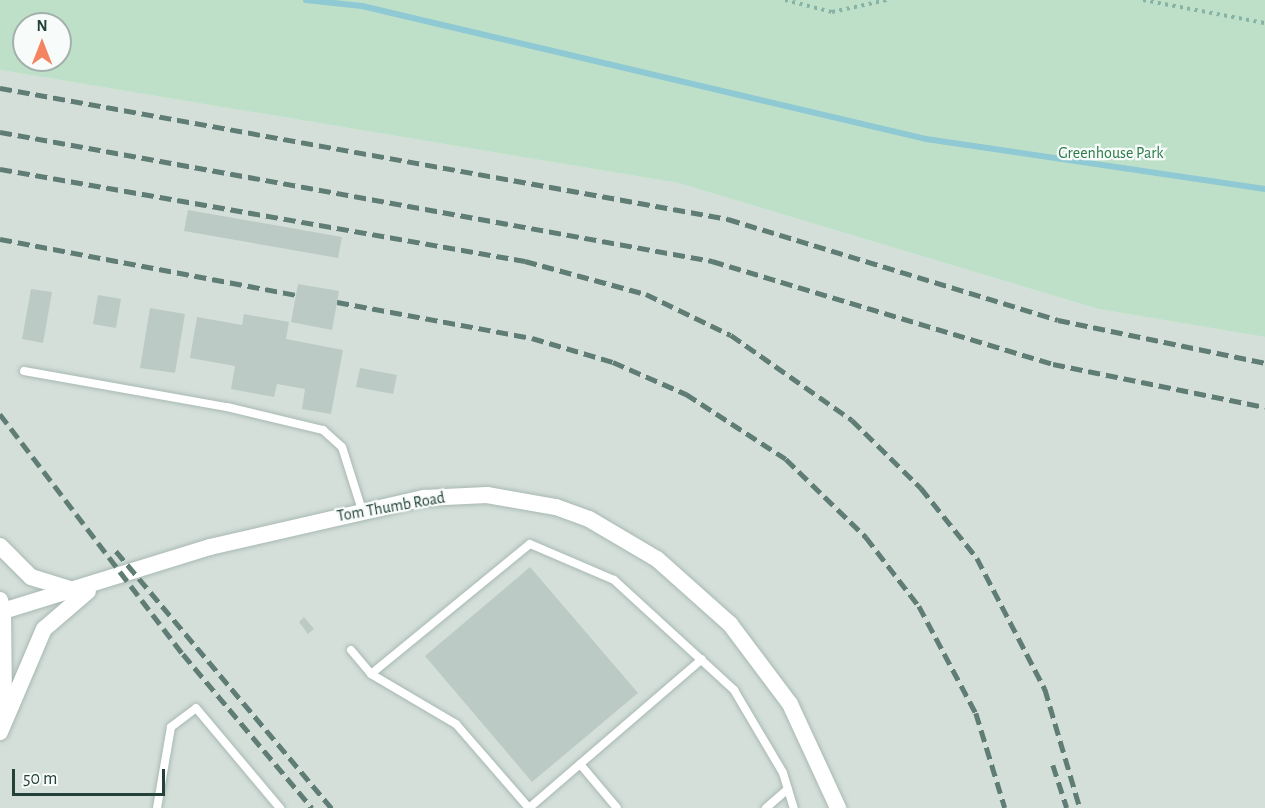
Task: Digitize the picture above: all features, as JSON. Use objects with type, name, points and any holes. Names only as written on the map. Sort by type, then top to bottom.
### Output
[{"type":"street","name":"Tom Thumb Road","points":[[1,605],[98,584],[210,547],[362,510],[460,495],[519,498],[567,511],[621,536],[701,596],[762,662],[812,743],[838,808]]},
{"type":"street","points":[[0,546],[38,581],[79,589]]},
{"type":"street","points":[[0,731],[44,629],[98,584]]},
{"type":"street","points":[[0,731],[6,680],[1,605]]},
{"type":"lane","points":[[24,371],[227,407],[323,430],[342,447],[362,510]]},
{"type":"lane","points":[[371,674],[530,544],[614,580],[734,690],[788,789],[794,808]]},
{"type":"lane","points":[[351,650],[371,674],[456,724],[529,808],[702,659]]},
{"type":"lane","points":[[157,808],[171,728],[196,708],[280,808]]},
{"type":"lane","points":[[580,764],[617,808]]},
{"type":"lane","points":[[766,808],[788,789]]},
{"type":"path","points":[[785,0],[832,12],[887,0]]},
{"type":"path","points":[[1143,0],[1265,23]]},
{"type":"shaded area","points":[[0,70],[678,183],[1098,309],[1265,337],[1265,808],[0,808]]},
{"type":"green space","name":"Greenhouse Park","points":[[0,0],[1265,0],[1265,337],[1098,309],[678,183],[0,70]]},
{"type":"building","points":[[188,210],[342,237],[338,258],[184,231]]},
{"type":"building","points":[[298,284],[339,291],[332,330],[291,322]]},
{"type":"building","points":[[31,289],[52,292],[43,343],[22,339]]},
{"type":"building","points":[[98,295],[121,299],[116,328],[93,324]]},
{"type":"building","points":[[150,308],[185,314],[175,373],[140,368]]},
{"type":"building","points":[[244,314],[289,322],[286,339],[343,350],[331,414],[302,409],[305,389],[277,384],[274,397],[231,389],[235,366],[190,358],[197,317],[242,325]]},
{"type":"building","points":[[360,368],[397,375],[393,394],[356,387]]},
{"type":"building","points":[[530,567],[638,693],[532,782],[425,656]]},
{"type":"building","points":[[304,617],[314,629],[308,634],[299,622]]},
{"type":"waterway","points":[[306,0],[362,6],[926,139],[1265,189]]},
{"type":"railway","points":[[0,88],[728,219],[1058,320],[1265,363]]},
{"type":"railway","points":[[0,132],[712,261],[1053,364],[1265,407]]},
{"type":"railway","points":[[0,169],[525,261],[646,294],[731,335],[852,420],[921,488],[977,558],[1045,689],[1080,808]]},
{"type":"railway","points":[[0,239],[296,295]]},
{"type":"railway","points":[[337,302],[532,338],[613,362],[686,394],[786,459],[866,537],[919,606],[976,713],[1005,808]]},
{"type":"railway","points":[[0,414],[183,654],[312,808]]},
{"type":"railway","points":[[116,551],[332,808]]},
{"type":"railway","points":[[1053,765],[1067,808]]}]
